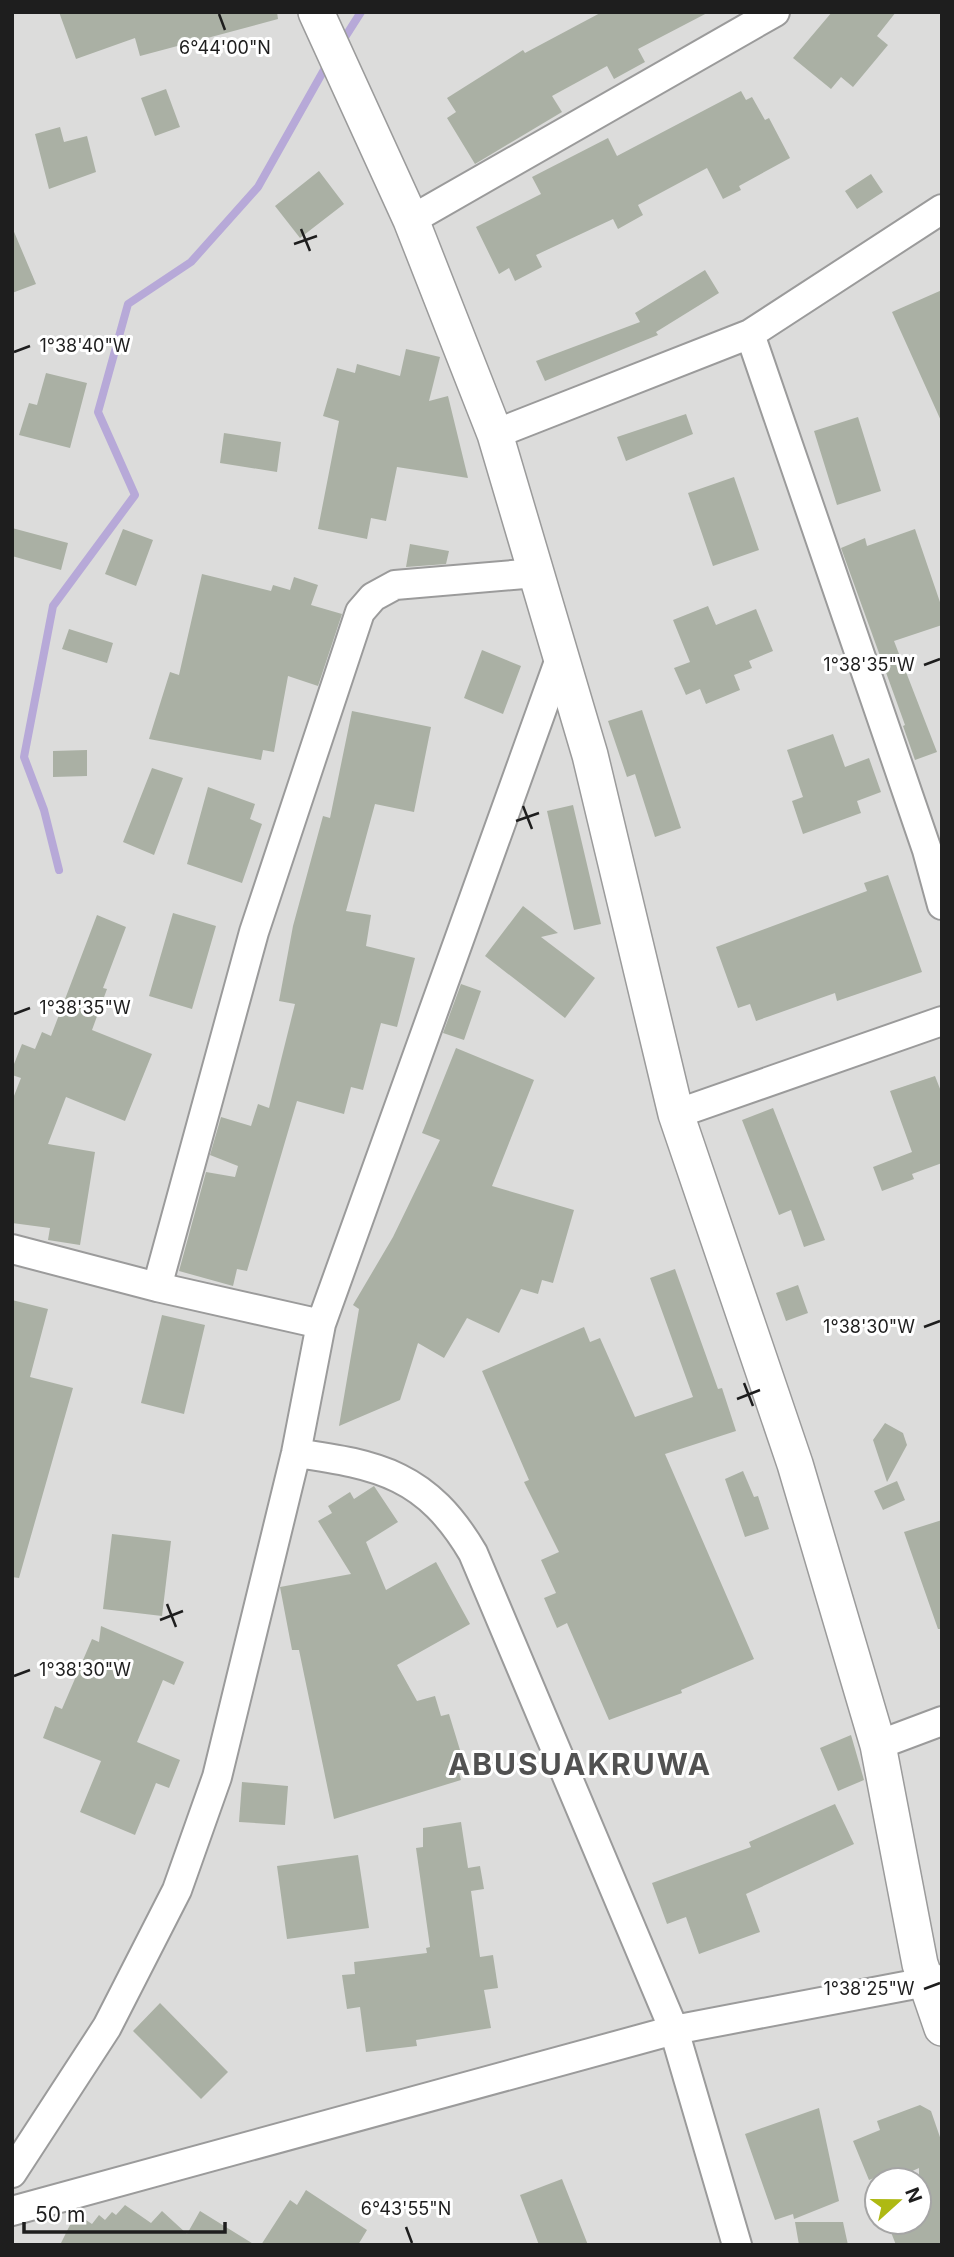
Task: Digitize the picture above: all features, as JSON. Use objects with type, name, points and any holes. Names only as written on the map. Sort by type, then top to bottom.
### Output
[{"type":"street","points":[[411,220],[775,12]]},
{"type":"street","points":[[317,14],[411,220],[495,434],[590,755],[676,1114],[795,1464],[878,1745],[942,2028]]},
{"type":"street","points":[[495,434],[750,334],[942,209]]},
{"type":"street","points":[[750,334],[927,850],[942,905]]},
{"type":"street","points":[[157,1287],[254,932],[360,612],[373,597],[394,585],[536,573]]},
{"type":"street","points":[[12,2173],[107,2027],[177,1890],[217,1777],[296,1453],[321,1324],[561,656]]},
{"type":"street","points":[[676,1114],[942,1021]]},
{"type":"street","points":[[12,1249],[157,1287],[321,1324]]},
{"type":"street","points":[[296,1453],[380,1468],[435,1501],[458,1527],[473,1553],[674,2030],[737,2245]]},
{"type":"street","points":[[878,1745],[942,1721]]},
{"type":"street","points":[[12,2211],[674,2030],[933,1981]]},
{"type":"shaded area","points":[[12,12],[942,12],[942,2245],[12,2245]]},
{"type":"building","points":[[59,12],[277,12],[278,19],[140,56],[135,38],[76,59]]},
{"type":"building","points":[[602,12],[709,12],[638,49],[645,62],[614,79],[607,66],[552,96],[562,112],[475,164],[447,118],[456,112],[447,98],[523,50],[525,53]]},
{"type":"building","points":[[832,12],[896,12],[877,36],[888,45],[853,87],[841,77],[831,89],[793,58]]},
{"type":"building","points":[[166,89],[180,127],[155,136],[141,98]]},
{"type":"building","points":[[741,91],[746,100],[752,97],[765,120],[769,118],[790,158],[739,186],[741,190],[723,199],[707,168],[638,205],[643,215],[618,229],[613,219],[536,255],[542,267],[515,281],[509,268],[499,274],[476,227],[541,194],[532,177],[608,138],[617,156]]},
{"type":"building","points":[[60,127],[64,142],[87,136],[96,172],[49,189],[35,134]]},
{"type":"building","points":[[319,171],[344,204],[300,238],[275,206]]},
{"type":"building","points":[[871,174],[883,192],[857,209],[845,191]]},
{"type":"building","points":[[12,227],[36,284],[12,293]]},
{"type":"building","points":[[705,270],[719,293],[656,332],[658,335],[545,381],[536,361],[640,322],[635,313]]},
{"type":"building","points":[[942,290],[942,423],[892,312]]},
{"type":"building","points":[[406,349],[440,357],[429,401],[448,396],[468,478],[397,467],[386,521],[371,518],[367,539],[318,529],[339,421],[323,416],[337,368],[355,373],[357,364],[400,376]]},
{"type":"building","points":[[46,373],[87,383],[70,448],[19,435],[29,403],[37,405]]},
{"type":"building","points":[[686,414],[693,434],[626,461],[617,437]]},
{"type":"building","points":[[858,417],[881,491],[837,505],[814,431]]},
{"type":"building","points":[[224,433],[281,442],[277,472],[220,463]]},
{"type":"building","points":[[734,477],[759,550],[713,566],[688,493]]},
{"type":"building","points":[[12,528],[68,543],[61,570],[12,556]]},
{"type":"building","points":[[123,529],[153,540],[136,586],[105,574]]},
{"type":"building","points":[[915,529],[942,608],[942,625],[894,641],[937,752],[915,760],[841,548],[865,538],[867,546]]},
{"type":"building","points":[[410,544],[449,551],[446,564],[406,567]]},
{"type":"building","points":[[202,574],[271,591],[273,585],[290,590],[294,577],[318,585],[311,605],[342,614],[318,686],[288,676],[274,752],[263,750],[261,760],[149,739],[170,672],[179,675]]},
{"type":"building","points":[[708,606],[716,625],[756,609],[773,651],[749,661],[752,668],[734,675],[740,690],[706,704],[700,689],[686,695],[674,668],[690,662],[673,620]]},
{"type":"building","points":[[69,629],[113,643],[107,663],[62,649]]},
{"type":"building","points":[[482,650],[521,666],[503,714],[464,698]]},
{"type":"building","points":[[642,710],[681,828],[655,837],[635,774],[627,777],[608,721]]},
{"type":"building","points":[[352,711],[431,727],[414,812],[375,804],[346,911],[371,915],[366,946],[415,958],[397,1027],[381,1023],[363,1090],[351,1087],[344,1114],[297,1101],[247,1271],[237,1269],[233,1286],[179,1271],[206,1172],[235,1177],[238,1166],[210,1155],[221,1117],[251,1126],[258,1104],[269,1108],[295,1004],[279,1001],[293,926],[323,816],[330,818]]},
{"type":"building","points":[[833,734],[845,767],[869,758],[881,792],[857,801],[861,813],[803,834],[792,801],[803,797],[787,750]]},
{"type":"building","points":[[87,750],[87,776],[53,777],[53,751]]},
{"type":"building","points":[[152,768],[183,778],[154,855],[123,842]]},
{"type":"building","points":[[208,787],[255,804],[250,819],[262,824],[242,883],[187,864]]},
{"type":"building","points":[[573,805],[601,924],[574,930],[547,811]]},
{"type":"building","points":[[888,875],[922,972],[837,1001],[835,993],[756,1021],[750,1004],[738,1008],[716,947],[867,891],[864,883]]},
{"type":"building","points":[[523,906],[558,933],[541,937],[595,978],[565,1018],[485,956]]},
{"type":"building","points":[[173,913],[216,926],[192,1009],[149,996]]},
{"type":"building","points":[[97,915],[126,927],[103,988],[107,989],[92,1030],[152,1054],[125,1121],[66,1097],[48,1144],[95,1152],[80,1245],[48,1240],[50,1228],[12,1223],[12,1101],[21,1078],[12,1075],[12,1069],[22,1044],[35,1049],[42,1032],[51,1036]]},
{"type":"building","points":[[461,984],[481,991],[464,1040],[443,1033]]},
{"type":"building","points":[[456,1048],[534,1080],[492,1186],[574,1210],[553,1283],[542,1280],[538,1294],[521,1289],[499,1333],[467,1318],[444,1358],[418,1343],[400,1400],[339,1426],[359,1309],[353,1305],[393,1237],[440,1140],[422,1133]]},
{"type":"building","points":[[935,1076],[942,1094],[942,1163],[912,1174],[914,1179],[882,1191],[873,1167],[912,1152],[890,1091]]},
{"type":"building","points":[[773,1108],[825,1240],[804,1247],[791,1210],[779,1215],[742,1120]]},
{"type":"building","points":[[675,1269],[736,1431],[665,1454],[754,1659],[681,1690],[682,1693],[609,1720],[567,1623],[557,1628],[544,1598],[556,1593],[541,1560],[559,1552],[524,1482],[529,1480],[482,1371],[584,1327],[590,1342],[600,1338],[635,1417],[693,1397],[650,1278]]},
{"type":"building","points":[[798,1285],[808,1313],[786,1321],[776,1293]]},
{"type":"building","points":[[12,1300],[48,1309],[30,1377],[73,1388],[19,1578],[12,1577]]},
{"type":"building","points":[[162,1315],[205,1325],[184,1414],[141,1403]]},
{"type":"building","points":[[885,1423],[903,1433],[907,1445],[887,1482],[873,1440]]},
{"type":"building","points":[[743,1471],[754,1497],[758,1496],[769,1529],[745,1537],[725,1479]]},
{"type":"building","points":[[897,1481],[905,1500],[883,1510],[874,1491]]},
{"type":"building","points":[[374,1486],[398,1522],[366,1542],[386,1590],[436,1562],[470,1624],[397,1665],[417,1701],[435,1696],[441,1716],[449,1714],[460,1750],[453,1752],[461,1780],[334,1819],[299,1650],[292,1650],[280,1587],[351,1574],[318,1521],[332,1513],[328,1506],[350,1492],[354,1499]]},
{"type":"building","points":[[942,1520],[942,1629],[938,1629],[904,1532]]},
{"type":"building","points":[[112,1534],[171,1541],[162,1616],[103,1609]]},
{"type":"building","points":[[101,1626],[184,1662],[174,1685],[163,1680],[137,1742],[180,1760],[169,1788],[156,1783],[135,1835],[80,1812],[101,1761],[43,1738],[55,1706],[62,1709],[92,1639],[99,1642]]},
{"type":"building","points":[[851,1735],[864,1780],[838,1791],[820,1748]]},
{"type":"building","points":[[242,1782],[288,1786],[285,1825],[239,1822]]},
{"type":"building","points":[[835,1804],[854,1844],[746,1894],[760,1932],[699,1954],[686,1917],[667,1924],[652,1883],[751,1847],[749,1842]]},
{"type":"building","points":[[461,1822],[468,1868],[480,1866],[484,1889],[471,1891],[480,1957],[493,1955],[498,1988],[484,1990],[491,2028],[416,2040],[417,2046],[366,2052],[360,2007],[347,2009],[342,1975],[355,1974],[354,1962],[427,1953],[426,1948],[430,1947],[416,1848],[423,1847],[423,1828]]},
{"type":"building","points":[[358,1855],[369,1928],[287,1939],[277,1866]]},
{"type":"building","points":[[160,2003],[228,2072],[201,2099],[133,2031]]},
{"type":"building","points":[[920,2105],[931,2111],[942,2143],[942,2245],[896,2245],[892,2236],[933,2236],[933,2166],[863,2166],[853,2141],[880,2130],[877,2121]]},
{"type":"building","points":[[819,2108],[839,2201],[794,2219],[793,2214],[775,2220],[745,2134]]},
{"type":"building","points":[[562,2179],[588,2245],[539,2245],[520,2195]]},
{"type":"building","points":[[306,2190],[367,2230],[358,2245],[261,2245],[290,2200],[297,2205]]},
{"type":"building","points":[[125,2205],[151,2223],[162,2211],[187,2234],[200,2211],[255,2245],[60,2245],[70,2225],[83,2218],[92,2224],[99,2215],[105,2220],[112,2212],[116,2215]]},
{"type":"building","points":[[795,2222],[843,2222],[848,2245],[799,2245]]},
{"type":"waterway","points":[[340,45],[361,12]]},
{"type":"waterway","points":[[59,870],[44,810],[24,757],[53,606],[135,495],[98,412],[128,304],[191,262],[258,187],[329,61]]},
{"type":"district","name":"ABUSUAKRUWA","points":[[580,1765]]}]
